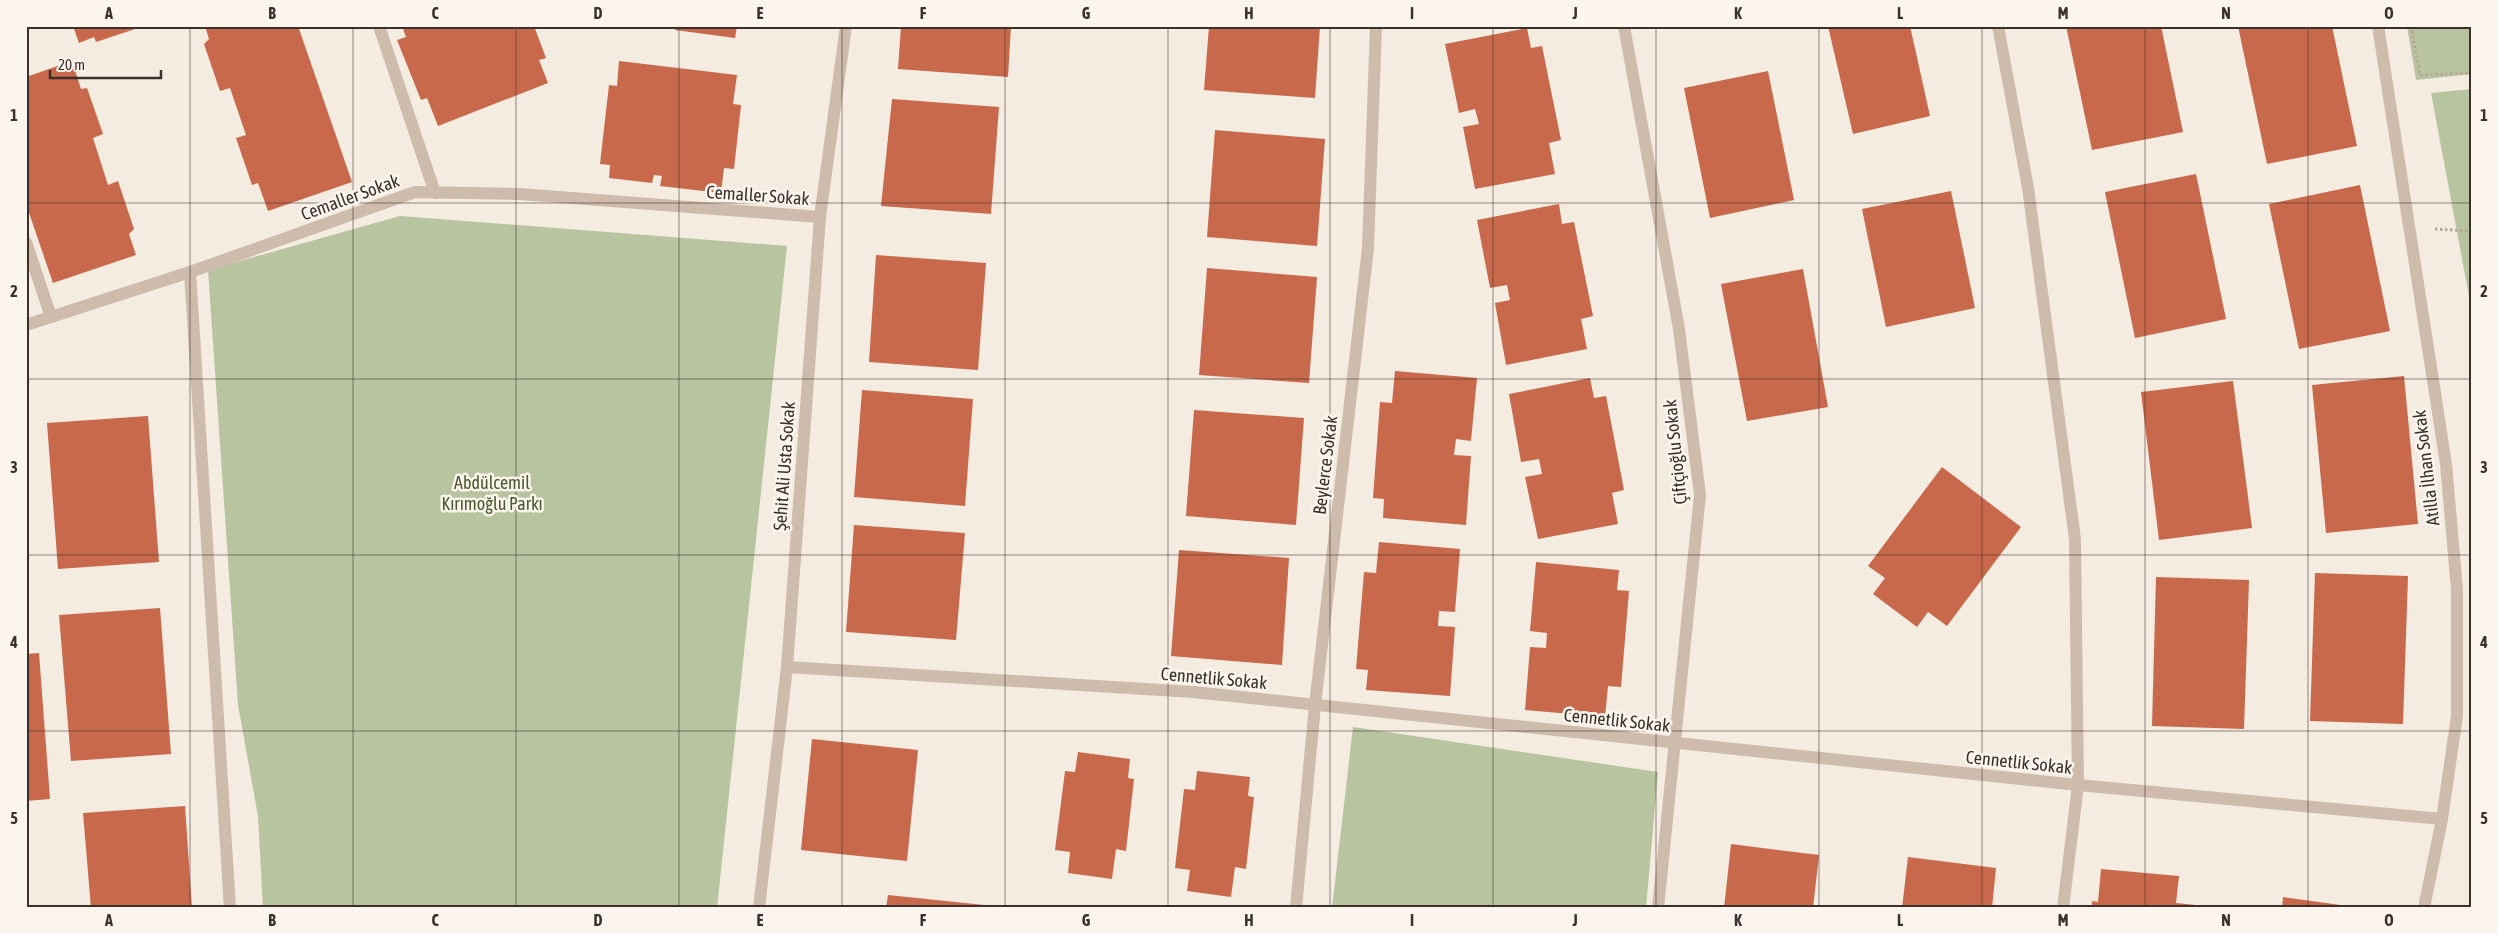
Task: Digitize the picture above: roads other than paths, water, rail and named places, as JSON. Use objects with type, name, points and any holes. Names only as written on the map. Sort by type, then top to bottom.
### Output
[{"type":"street","points":[[379,26],[434,193]]},
{"type":"street","name":"Şehit Ali Usta Sokak","points":[[759,908],[787,666],[820,217],[846,26]]},
{"type":"street","name":"Beylerce Sokak","points":[[1296,908],[1315,705],[1368,248],[1376,26]]},
{"type":"street","name":"Çiftçioğlu Sokak","points":[[1624,26],[1679,329],[1700,495],[1658,908]]},
{"type":"street","points":[[1998,26],[2028,188],[2075,540],[2078,785],[2063,908]]},
{"type":"street","name":"Atilla İlhan Sokak","points":[[2378,26],[2446,464],[2457,589],[2456,716],[2442,819],[2424,908]]},
{"type":"street","name":"Cemaller Sokak","points":[[26,325],[190,272],[415,192],[520,194],[820,217]]},
{"type":"street","points":[[26,242],[51,317]]},
{"type":"street","points":[[190,272],[230,908]]},
{"type":"street","name":"Cennetlik Sokak","points":[[787,666],[1193,692],[1674,744],[2078,785],[2442,819]]},
{"type":"park label","name":"Abdülcemil Kırımoğlu Parkı","points":[[492,492]]}]
